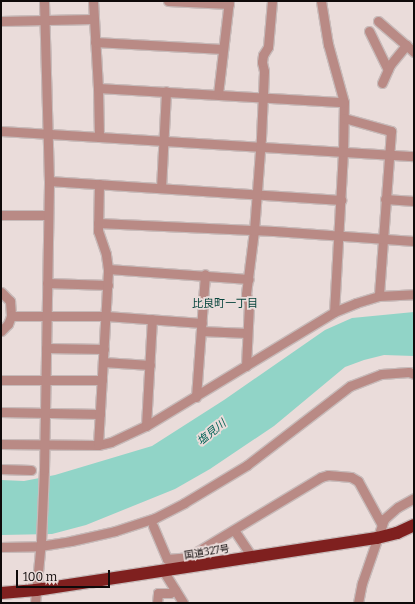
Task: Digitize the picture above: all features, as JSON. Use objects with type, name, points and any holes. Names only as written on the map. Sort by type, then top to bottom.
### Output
[{"type":"highway","name":"国道327号","points":[[1,593],[36,590],[164,572],[377,538],[397,534],[414,525]]},
{"type":"street","points":[[35,603],[41,544],[44,470],[43,444],[49,181],[44,1]]},
{"type":"street","points":[[93,1],[94,42],[98,88],[98,137]]},
{"type":"street","points":[[168,1],[229,3],[218,94]]},
{"type":"street","points":[[246,366],[249,304],[246,294],[254,232],[260,146],[264,71],[262,62],[263,55],[268,47],[272,1]]},
{"type":"street","points":[[321,1],[328,44],[344,102],[341,200],[334,312]]},
{"type":"street","points":[[1,21],[93,19]]},
{"type":"street","points":[[378,21],[414,52]]},
{"type":"street","points":[[369,31],[388,70]]},
{"type":"street","points":[[94,42],[223,49]]},
{"type":"street","points":[[382,83],[388,70],[406,45]]},
{"type":"street","points":[[98,88],[344,102]]},
{"type":"street","points":[[161,188],[166,91]]},
{"type":"street","points":[[344,118],[391,131],[379,296]]},
{"type":"street","points":[[1,131],[414,156]]},
{"type":"street","points":[[49,181],[341,200]]},
{"type":"street","points":[[98,445],[108,285],[106,254],[98,231],[99,184]]},
{"type":"street","points":[[385,199],[414,201]]},
{"type":"street","points":[[1,215],[48,215]]},
{"type":"street","points":[[98,223],[254,232],[274,231],[338,237],[414,241]]},
{"type":"street","points":[[108,268],[205,274],[249,279]]},
{"type":"street","points":[[196,397],[205,274]]},
{"type":"street","points":[[47,283],[108,285]]},
{"type":"street","points":[[1,292],[10,301],[11,316],[8,324],[1,331]]},
{"type":"street","points":[[1,444],[98,445],[111,442],[146,426],[196,397],[334,312],[379,296],[414,294]]},
{"type":"street","points":[[11,316],[106,316],[152,319],[247,333]]},
{"type":"street","points":[[146,426],[152,319]]},
{"type":"street","points":[[46,348],[104,349]]},
{"type":"street","points":[[103,362],[150,365]]},
{"type":"street","points":[[1,547],[41,544],[115,531],[155,518],[208,489],[247,464],[350,386],[381,374],[409,372],[414,374]]},
{"type":"street","points":[[1,380],[102,380]]},
{"type":"street","points":[[1,412],[100,414]]},
{"type":"street","points":[[1,469],[31,470]]},
{"type":"street","points":[[154,526],[167,559],[188,557],[321,477],[328,475],[351,477],[358,481],[382,525]]},
{"type":"street","points":[[358,603],[362,583],[384,519],[398,507],[414,498]]},
{"type":"street","points":[[234,530],[253,558]]},
{"type":"street","points":[[164,572],[175,590],[179,602]]},
{"type":"street","points":[[157,603],[158,593],[170,593],[175,590]]},
{"type":"water","name":"塩見川","points":[[414,312],[414,356],[384,355],[345,367],[274,426],[210,469],[175,489],[86,525],[52,534],[1,535],[1,480],[24,481],[55,475],[152,446],[224,400],[325,330],[352,318]]},
{"type":"district","name":"比良町一丁目","points":[[225,304]]}]
